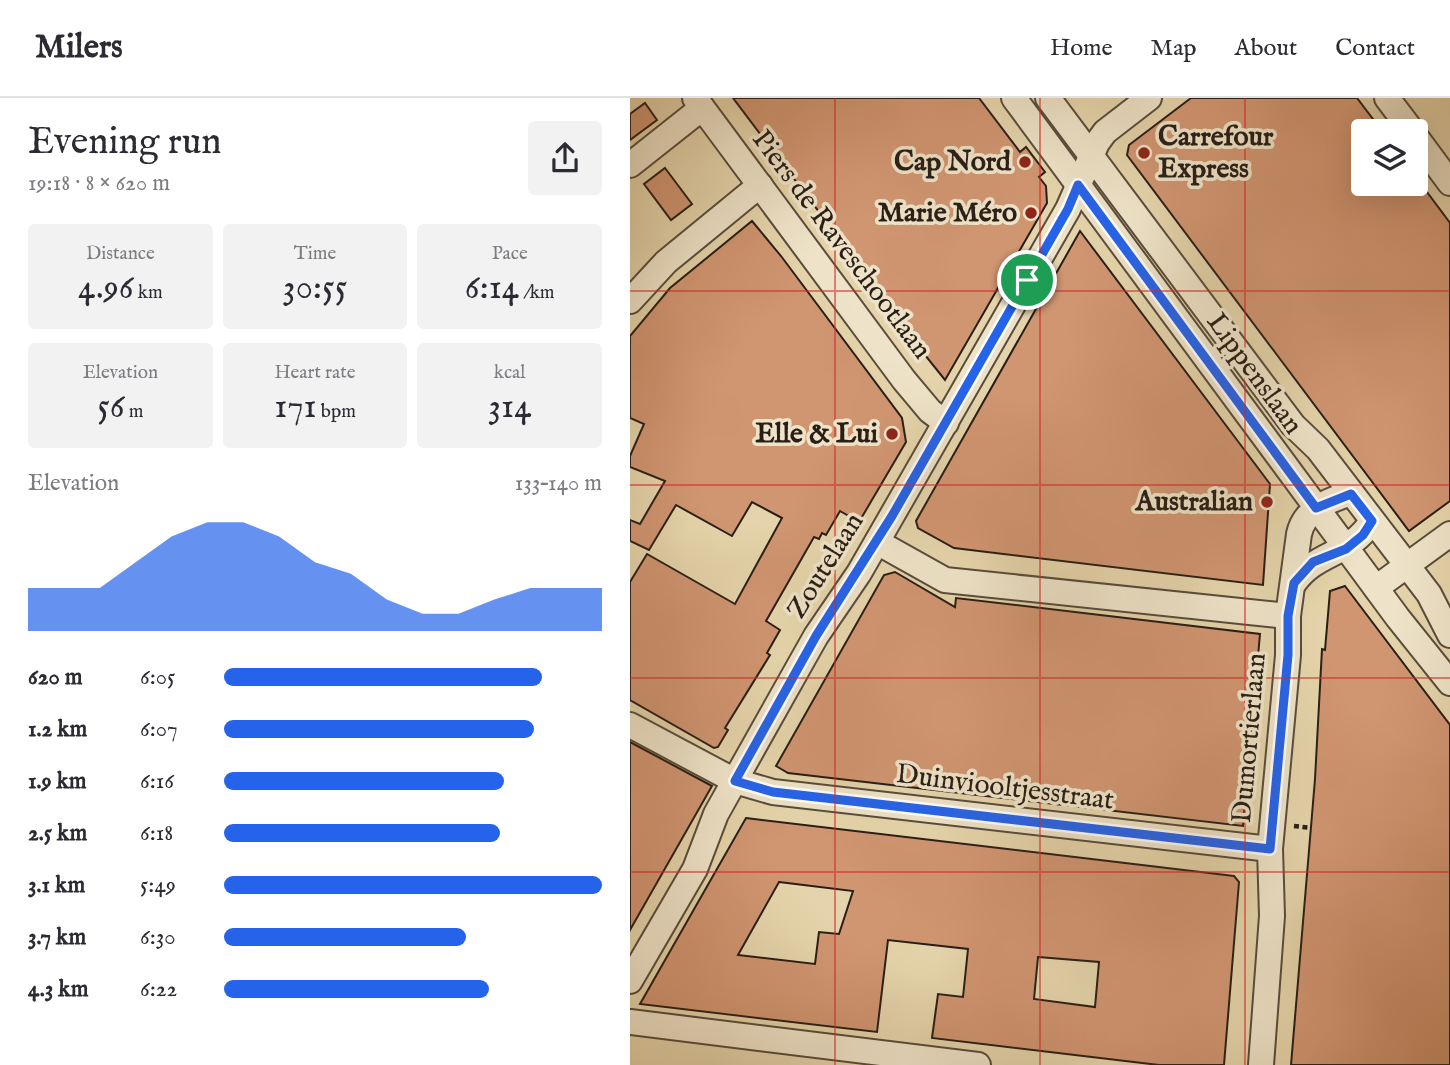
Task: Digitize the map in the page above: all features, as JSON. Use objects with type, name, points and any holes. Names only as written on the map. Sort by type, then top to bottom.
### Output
[{"type":"street","name":"Lippenslaan","points":[[1014,98],[1346,549],[1450,683]]},
{"type":"street","name":"Lippenslaan","points":[[1048,98],[1293,425],[1318,449],[1429,594],[1450,635]]},
{"type":"street","name":"Zoutelaan","points":[[630,981],[695,869],[716,814],[816,636],[877,542],[946,423],[1068,209],[1091,156],[1105,132],[1149,98]]},
{"type":"street","points":[[1387,98],[1403,119]]},
{"type":"street","points":[[630,165],[698,103]]},
{"type":"street","name":"Piers de Raveschootlaan","points":[[698,103],[904,380],[930,411],[946,423]]},
{"type":"street","points":[[1428,153],[1450,183]]},
{"type":"street","points":[[630,302],[666,262],[760,185]]},
{"type":"street","points":[[1316,508],[1351,494]]},
{"type":"street","name":"Dumortierlaan","points":[[1261,1065],[1272,916],[1270,849],[1288,655],[1288,616],[1302,521],[1316,508]]},
{"type":"street","points":[[1294,583],[1313,562],[1346,549],[1363,535],[1372,521]]},
{"type":"street","points":[[1376,588],[1450,534]]},
{"type":"street","points":[[877,542],[945,580],[1288,616]]},
{"type":"street","name":"Duinviooltjesstraat","points":[[630,725],[735,781],[773,792],[1270,849]]},
{"type":"street","points":[[630,1023],[978,1065]]},
{"type":"building","points":[[733,98],[979,98],[1020,152],[1026,147],[1045,172],[1039,177],[1046,186],[1047,203],[945,380],[904,329],[904,322],[886,316],[893,310]]},
{"type":"building","points":[[1191,98],[1357,98],[1373,119],[1351,119],[1351,196],[1428,196],[1428,193],[1450,223],[1450,501],[1409,531],[1127,155],[1129,145]]},
{"type":"building","points":[[645,103],[657,120],[630,140],[630,114]]},
{"type":"building","points":[[665,168],[692,204],[671,220],[644,184]]},
{"type":"building","points":[[752,221],[902,418],[906,442],[859,522],[840,511],[826,535],[822,533],[819,539],[814,537],[766,621],[780,630],[767,653],[770,655],[725,728],[728,730],[718,747],[714,748],[630,700],[630,582],[647,554],[735,604],[782,518],[752,502],[732,536],[676,505],[649,550],[630,541],[630,520],[640,524],[665,481],[630,467],[630,456],[644,424],[630,418],[630,336],[670,288]]},
{"type":"building","points":[[1080,231],[1270,484],[1263,585],[954,548],[918,528],[916,521]]},
{"type":"building","points":[[895,572],[955,607],[956,598],[1260,634],[1243,826],[788,773],[776,766],[884,575]]},
{"type":"building","points":[[1345,586],[1450,725],[1450,1065],[1291,1065],[1315,779],[1322,649],[1325,650],[1330,591]]},
{"type":"building","points":[[630,742],[712,786],[630,930]]},
{"type":"building","points":[[746,818],[1234,876],[1239,882],[1224,1065],[1159,1065],[932,1038],[938,994],[963,997],[968,949],[888,940],[877,1032],[640,1004]],"holes":[[[779,882],[853,891],[839,934],[819,932],[815,964],[738,955]],[[1038,957],[1099,962],[1095,1007],[1034,999]]]},
{"type":"place","name":"Carrefour Express","points":[[1144,153]]},
{"type":"place","name":"Cap Nord","points":[[1025,162]]},
{"type":"place","name":"Marie Méro","points":[[1031,213]]},
{"type":"place","name":"Elle & Lui","points":[[892,434]]},
{"type":"place","name":"Australian","points":[[1267,502]]},
{"type":"route","points":[[1078,185],[1316,508],[1351,494],[1372,521],[1363,535],[1346,549],[1313,562],[1294,583],[1288,616],[1288,655],[1270,849],[773,792],[735,781],[816,636],[859,573],[1027,280],[1068,209],[1078,185]]}]
